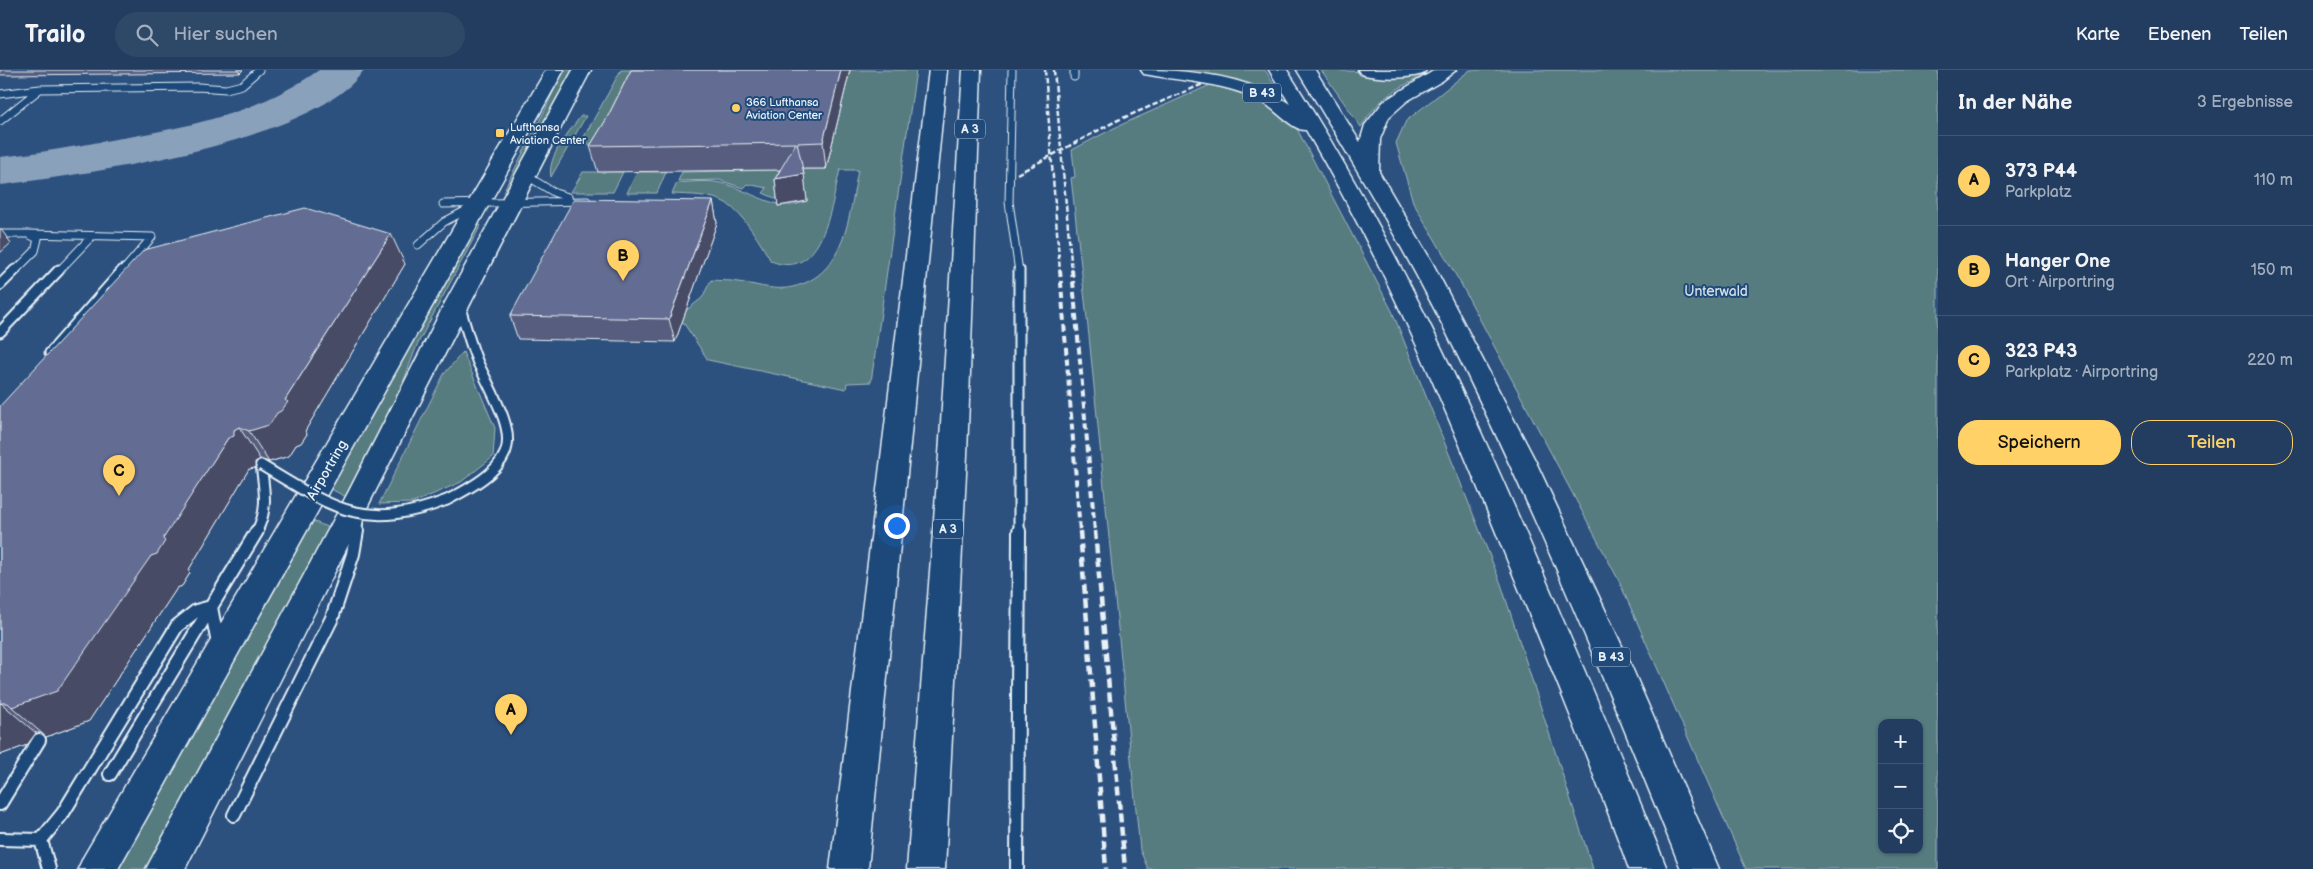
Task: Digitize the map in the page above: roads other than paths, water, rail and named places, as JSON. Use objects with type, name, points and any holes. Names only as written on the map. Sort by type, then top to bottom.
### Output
[{"type":"main road","name":"Airportring","points":[[97,869],[220,658],[555,70]]},
{"type":"main road","points":[[165,869],[363,490],[458,301],[527,176],[582,70]]},
{"type":"main road","points":[[848,869],[938,70]]},
{"type":"main road","name":"A 3","points":[[926,869],[953,455],[972,70]]},
{"type":"main road","name":"B 43","points":[[1150,70],[1235,85],[1273,99],[1293,114],[1356,171]]},
{"type":"main road","name":"B 43","points":[[1278,70],[1356,171],[1398,282],[1449,390],[1503,513],[1644,861]]},
{"type":"main road","name":"B 43","points":[[1306,70],[1356,171],[1485,383],[1539,497],[1636,714],[1700,869]]},
{"type":"main road","points":[[1367,70],[1393,72],[1417,70]]},
{"type":"main road","points":[[1356,171],[1385,110],[1403,95],[1447,70]]},
{"type":"lane","points":[[0,94],[40,89],[198,87],[226,89],[242,85],[260,70]]},
{"type":"lane","points":[[1012,70],[1009,202],[1018,257],[1020,306],[1017,869]]},
{"type":"lane","points":[[0,121],[40,89]]},
{"type":"lane","points":[[527,176],[555,193],[584,201]]},
{"type":"lane","points":[[443,204],[480,203],[543,207],[596,201],[511,204]]},
{"type":"lane","points":[[418,245],[444,222],[480,203]]},
{"type":"lane","points":[[0,234],[152,237],[41,363]]},
{"type":"lane","points":[[0,285],[35,251],[38,239],[28,234]]},
{"type":"lane","points":[[0,332],[92,236]]},
{"type":"lane","points":[[110,774],[263,521],[265,502],[261,465],[330,505],[347,512],[383,516],[407,513],[447,500],[468,491],[494,470],[508,448],[510,436],[506,417],[474,354],[458,301]]},
{"type":"lane","points":[[234,814],[332,618],[353,554],[363,490]]},
{"type":"lane","points":[[211,607],[220,658]]},
{"type":"lane","points":[[41,840],[63,814],[177,626],[196,611],[211,607]]},
{"type":"lane","points":[[0,804],[39,740]]},
{"type":"lane","points":[[0,839],[41,840]]},
{"type":"lane","points":[[41,840],[49,869]]},
{"type":"railway","points":[[1045,70],[1051,156]]},
{"type":"railway","points":[[1054,70],[1061,150]]},
{"type":"railway","points":[[1061,150],[1116,121],[1203,84]]},
{"type":"railway","points":[[1051,156],[1061,150]]},
{"type":"railway","points":[[1061,150],[1072,272]]},
{"type":"railway","points":[[1017,174],[1051,156]]},
{"type":"railway","points":[[1051,156],[1060,272]]},
{"type":"railway","points":[[1060,270],[1080,532]]},
{"type":"railway","points":[[1072,270],[1095,532]]},
{"type":"railway","points":[[1080,531],[1106,869]]},
{"type":"railway","points":[[1095,531],[1125,869]]},
{"type":"place","name":"366 Lufthansa Aviation Center","points":[[736,108]]},
{"type":"place","name":"Lufthansa Aviation Center","points":[[500,133]]},
{"type":"place","name":"Hanger One","points":[[623,281]]},
{"type":"place","name":"323 P43","points":[[119,496]]},
{"type":"place","name":"373 P44","points":[[511,735]]},
{"type":"park label","name":"Unterwald","points":[[1716,291]]}]
